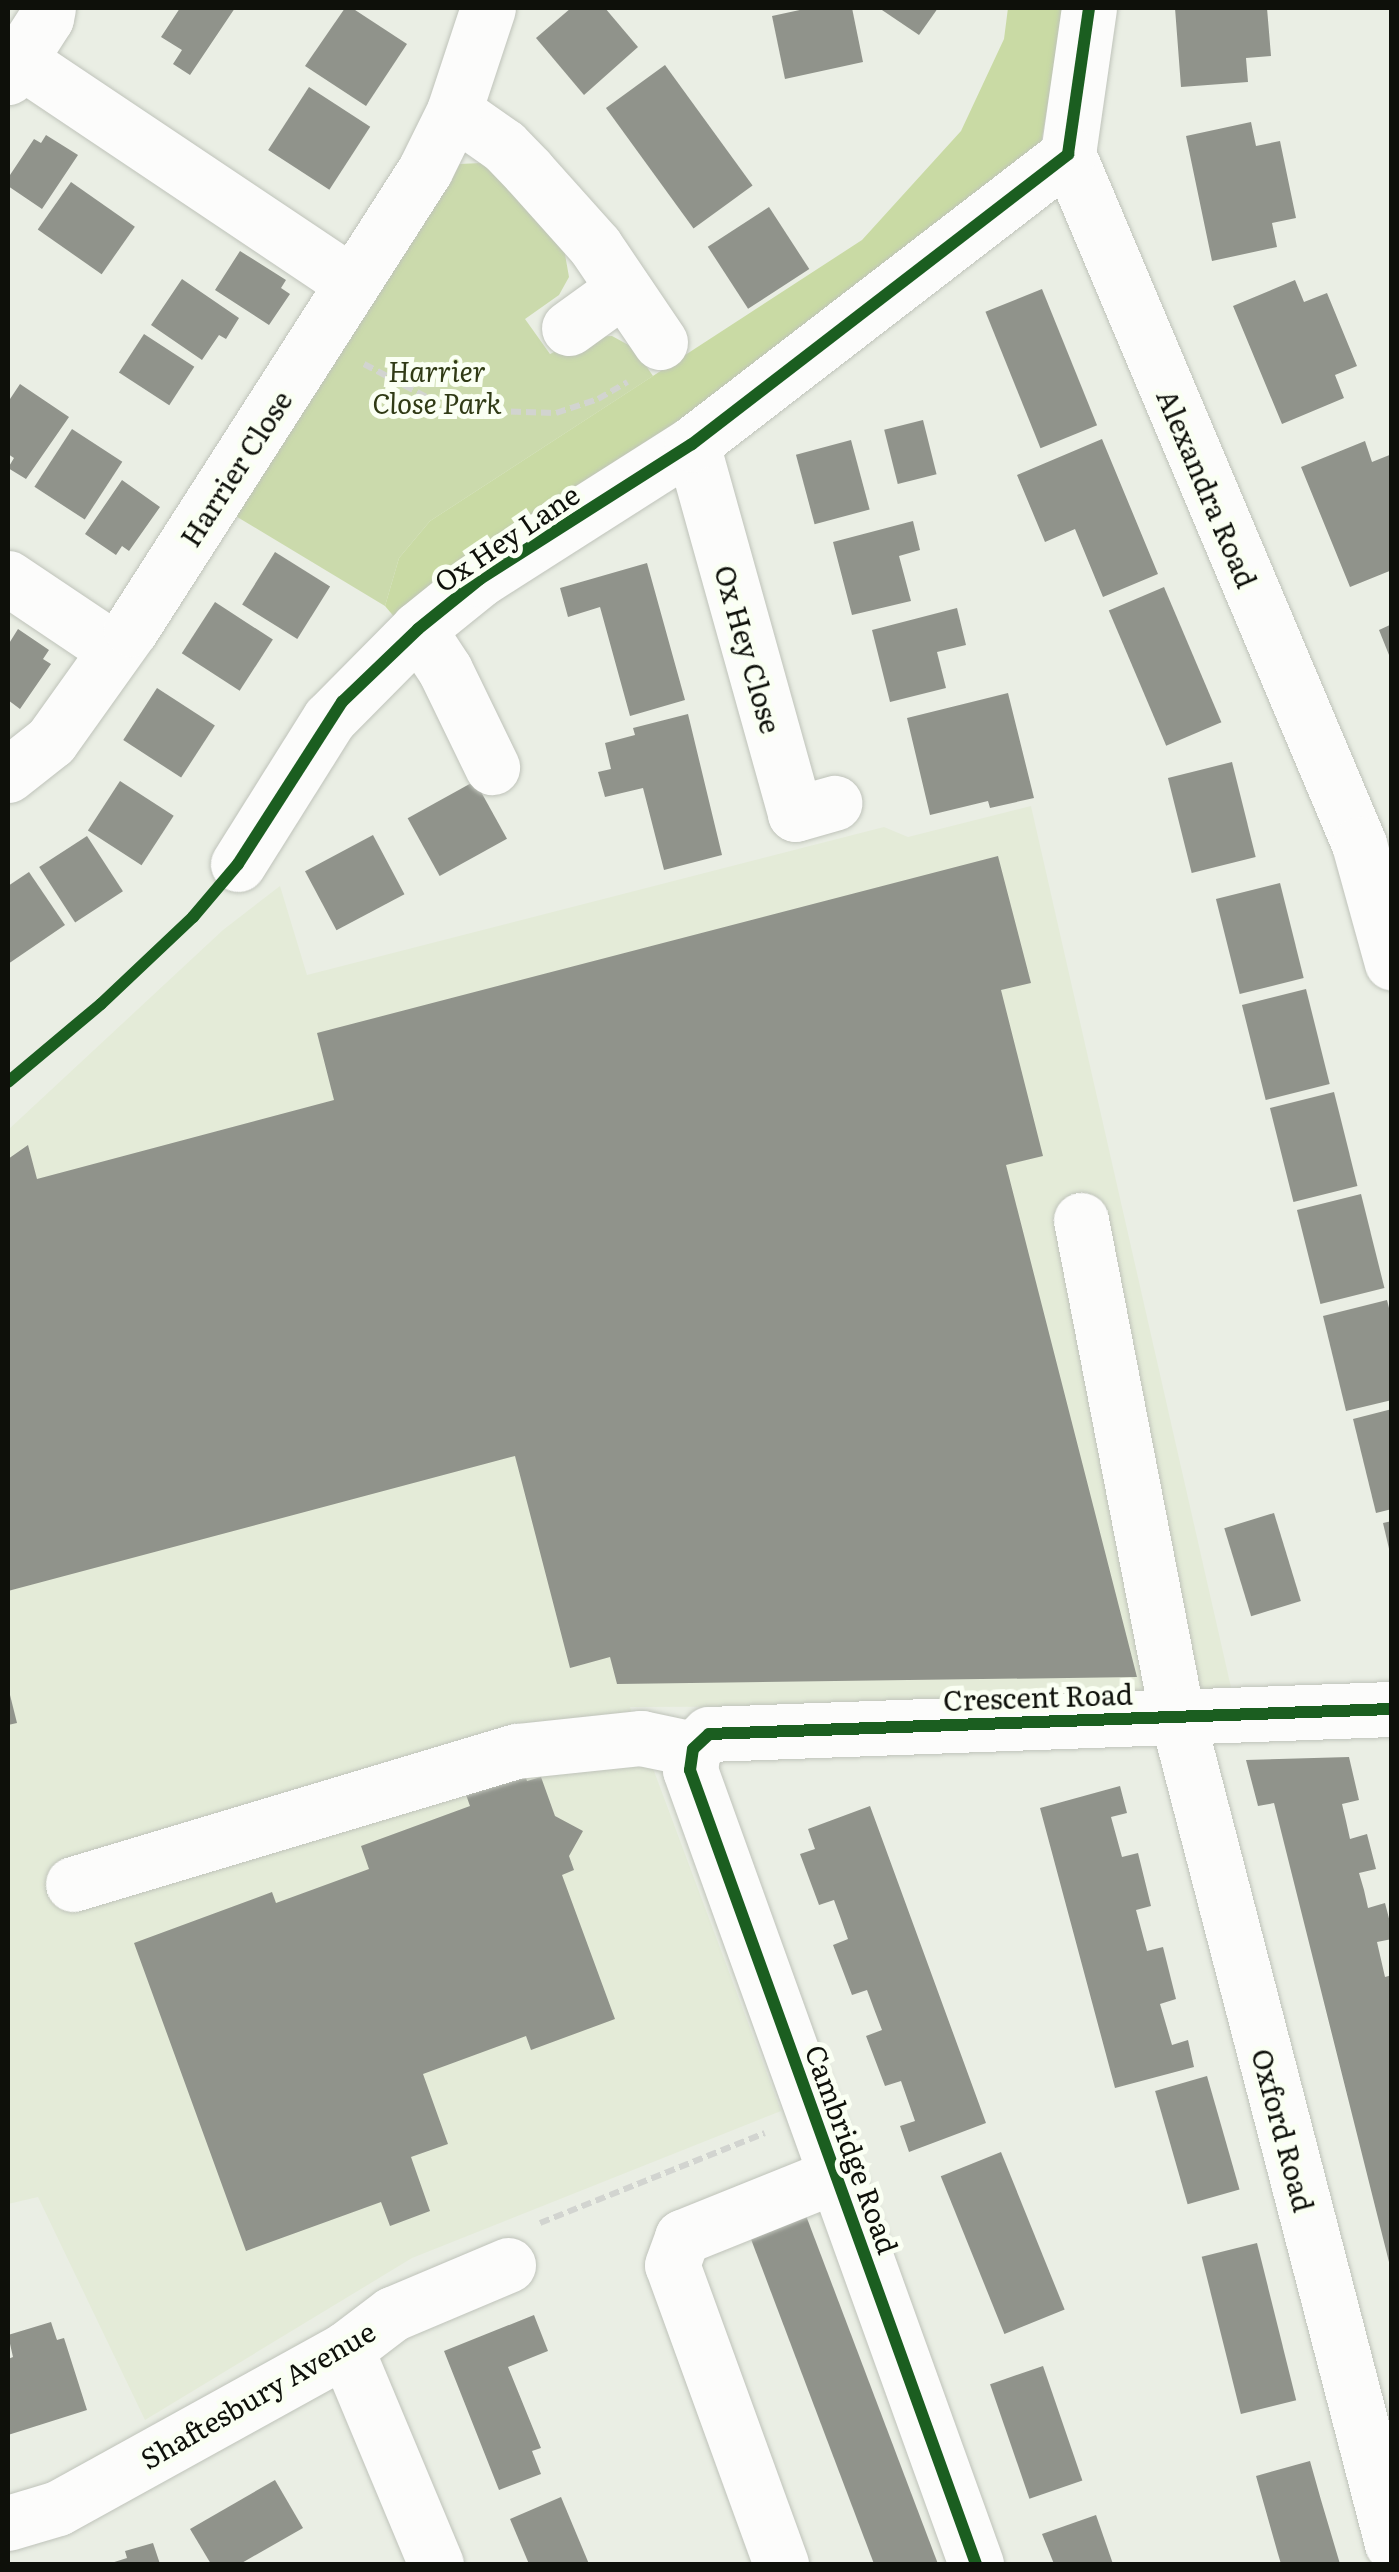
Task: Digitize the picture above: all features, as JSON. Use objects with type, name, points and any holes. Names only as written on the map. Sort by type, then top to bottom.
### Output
[{"type":"street","name":"Harrier Close","points":[[8,775],[51,742],[425,170],[454,111],[488,8]]},
{"type":"street","points":[[1068,154],[1089,8]]},
{"type":"street","points":[[30,41],[352,283]]},
{"type":"street","points":[[454,111],[504,146],[528,170],[595,246],[660,342]]},
{"type":"street","name":"Ox Hey Lane","points":[[238,864],[342,702],[418,629],[480,580],[692,444],[1068,154]]},
{"type":"street","name":"Alexandra Road","points":[[1068,154],[1359,844],[1392,963]]},
{"type":"street","points":[[569,328],[623,288]]},
{"type":"street","name":"Ox Hey Close","points":[[692,444],[794,814],[834,803]]},
{"type":"street","points":[[8,578],[114,650]]},
{"type":"street","points":[[418,629],[445,670],[492,767]]},
{"type":"street","name":"Oxford Road","points":[[1081,1220],[1176,1716],[1392,2544]]},
{"type":"street","name":"Crescent Road","points":[[693,1749],[708,1734],[1176,1716],[1390,1716]]},
{"type":"street","points":[[73,1884],[517,1751],[641,1738],[693,1749]]},
{"type":"street","name":"Cambridge Road","points":[[693,1749],[690,1770],[976,2564]]},
{"type":"street","points":[[780,2564],[672,2265],[682,2237],[836,2175]]},
{"type":"street","name":"Shaftesbury Avenue","points":[[8,2522],[58,2508],[346,2349],[392,2314],[508,2265]]},
{"type":"street","points":[[346,2349],[436,2564]]},
{"type":"path","points":[[322,332],[365,364],[451,410],[556,412],[598,399],[670,355],[660,342]]},
{"type":"path","points":[[508,2265],[523,2230],[814,2114]]},
{"type":"shaded area","points":[[1031,806],[1235,1705],[630,1707],[781,2111],[412,2258],[145,2420],[38,2197],[8,2204],[8,1130],[223,930],[280,886],[307,975],[884,827],[908,837]]},
{"type":"green space","points":[[1008,8],[1064,8],[1041,144],[1018,173],[402,626],[385,606],[399,558],[430,521],[862,240],[961,131],[1004,39]]},
{"type":"green space","name":"Harrier Close Park","points":[[460,164],[499,167],[563,243],[569,277],[559,295],[525,319],[550,354],[585,337],[612,336],[634,348],[653,376],[430,521],[399,558],[385,606],[224,509],[440,181]]},
{"type":"building","points":[[180,8],[235,8],[190,75],[173,64],[182,50],[161,37]]},
{"type":"building","points":[[345,8],[352,8],[407,44],[366,106],[305,66]]},
{"type":"building","points":[[571,8],[605,8],[638,47],[584,95],[536,38]]},
{"type":"building","points":[[809,8],[852,8],[863,62],[785,79],[772,16]]},
{"type":"building","points":[[879,8],[938,8],[919,35]]},
{"type":"building","points":[[1175,8],[1267,8],[1271,56],[1246,58],[1248,82],[1181,87]]},
{"type":"building","points":[[665,65],[753,186],[694,228],[606,108]]},
{"type":"building","points":[[309,87],[370,127],[329,190],[268,150]]},
{"type":"building","points":[[1251,122],[1256,146],[1280,141],[1296,218],[1272,223],[1277,247],[1212,261],[1186,136]]},
{"type":"building","points":[[46,135],[78,155],[42,209],[8,186],[8,178],[34,139],[41,143]]},
{"type":"building","points":[[71,182],[135,227],[102,274],[38,230]]},
{"type":"building","points":[[769,207],[809,269],[748,309],[708,247]]},
{"type":"building","points":[[240,251],[286,280],[281,288],[290,294],[269,325],[215,290]]},
{"type":"building","points":[[182,279],[239,318],[226,339],[219,335],[202,360],[151,325]]},
{"type":"building","points":[[1295,280],[1304,302],[1327,293],[1357,366],[1335,375],[1344,398],[1282,424],[1233,306]]},
{"type":"building","points":[[1042,289],[1097,425],[1041,448],[985,312]]},
{"type":"building","points":[[144,334],[194,367],[169,405],[119,373]]},
{"type":"building","points":[[20,384],[69,417],[26,479],[8,468],[14,458],[8,454],[8,402]]},
{"type":"building","points":[[923,420],[937,474],[898,484],[884,430]]},
{"type":"building","points":[[72,429],[122,462],[85,520],[34,487]]},
{"type":"building","points":[[1102,439],[1158,574],[1103,597],[1075,529],[1045,542],[1017,475]]},
{"type":"building","points":[[851,440],[870,510],[815,524],[796,455]]},
{"type":"building","points":[[1365,441],[1372,462],[1392,454],[1392,570],[1350,587],[1301,467]]},
{"type":"building","points":[[122,480],[160,507],[129,551],[122,546],[116,555],[85,534]]},
{"type":"building","points":[[913,521],[920,550],[899,556],[911,601],[852,615],[833,542]]},
{"type":"building","points":[[275,552],[330,586],[297,639],[242,605]]},
{"type":"building","points":[[647,563],[685,700],[630,716],[600,607],[568,617],[560,588]]},
{"type":"building","points":[[1164,587],[1221,722],[1166,746],[1109,610]]},
{"type":"building","points":[[215,602],[273,640],[240,691],[182,653]]},
{"type":"building","points":[[957,608],[966,645],[937,652],[946,688],[890,702],[872,630]]},
{"type":"building","points":[[1392,624],[1392,660],[1391,660],[1379,630]]},
{"type":"building","points":[[18,629],[49,650],[43,659],[51,664],[20,709],[8,700],[8,645]]},
{"type":"building","points":[[157,688],[215,726],[181,778],[123,740]]},
{"type":"building","points":[[1008,693],[1034,798],[990,808],[988,801],[930,815],[907,718]]},
{"type":"building","points":[[688,714],[722,855],[664,870],[643,788],[605,797],[598,772],[611,769],[605,743],[635,735],[633,728]]},
{"type":"building","points":[[1232,762],[1256,857],[1192,873],[1168,778]]},
{"type":"building","points":[[120,781],[174,816],[142,865],[88,830]]},
{"type":"building","points":[[475,781],[507,839],[440,876],[408,818]]},
{"type":"building","points":[[373,835],[404,894],[336,930],[305,871]]},
{"type":"building","points":[[87,836],[123,891],[75,922],[39,867]]},
{"type":"building","points":[[998,856],[1031,983],[1001,990],[1043,1156],[1006,1165],[1137,1677],[617,1684],[610,1657],[570,1668],[515,1456],[8,1591],[8,1159],[28,1145],[37,1179],[334,1100],[317,1033]]},
{"type":"building","points":[[29,872],[65,925],[8,964],[8,886]]},
{"type":"building","points":[[1280,883],[1304,978],[1240,994],[1216,899]]},
{"type":"building","points":[[1306,989],[1330,1084],[1266,1100],[1242,1005]]},
{"type":"building","points":[[1334,1092],[1357,1186],[1293,1202],[1270,1108]]},
{"type":"building","points":[[1361,1194],[1384,1288],[1320,1304],[1297,1210]]},
{"type":"building","points":[[1387,1300],[1392,1320],[1392,1400],[1346,1411],[1323,1316]]},
{"type":"building","points":[[1392,1409],[1392,1509],[1376,1513],[1353,1419]]},
{"type":"building","points":[[1274,1513],[1301,1601],[1251,1616],[1224,1528]]},
{"type":"building","points":[[1392,1521],[1392,1553],[1390,1553],[1383,1523]]},
{"type":"building","points":[[8,1692],[17,1723],[8,1725]]},
{"type":"building","points":[[1349,1757],[1359,1800],[1342,1804],[1350,1839],[1367,1834],[1376,1869],[1359,1873],[1368,1908],[1385,1903],[1392,1930],[1392,1939],[1377,1942],[1385,1977],[1392,1975],[1390,2266],[1274,1803],[1258,1806],[1246,1760]]},
{"type":"building","points":[[524,1771],[527,1781],[541,1777],[555,1816],[583,1831],[569,1856],[574,1870],[562,1875],[615,2019],[531,2050],[526,2036],[423,2074],[448,2144],[411,2157],[430,2211],[390,2226],[381,2202],[246,2251],[134,1943],[272,1892],[276,1903],[369,1869],[361,1846],[470,1806],[465,1792]]},
{"type":"building","points":[[1120,1786],[1127,1813],[1111,1817],[1122,1857],[1138,1853],[1151,1906],[1136,1910],[1147,1951],[1163,1947],[1176,1999],[1160,2004],[1172,2045],[1188,2040],[1194,2067],[1115,2088],[1040,1808]]},
{"type":"building","points":[[870,1806],[986,2123],[909,2152],[900,2126],[915,2121],[901,2081],[885,2086],[866,2036],[882,2030],[867,1990],[852,1995],[833,1945],[848,1939],[834,1900],[819,1905],[800,1854],[815,1849],[808,1829]]},
{"type":"building","points":[[1207,2076],[1240,2189],[1188,2204],[1155,2091]]},
{"type":"building","points":[[1001,2152],[1065,2310],[1004,2334],[941,2176]]},
{"type":"building","points":[[805,2213],[938,2564],[874,2564],[749,2234]]},
{"type":"building","points":[[1257,2243],[1296,2400],[1241,2414],[1202,2257]]},
{"type":"building","points":[[534,2315],[548,2351],[508,2367],[541,2448],[532,2451],[541,2474],[499,2490],[444,2351]]},
{"type":"building","points":[[51,2322],[57,2340],[64,2338],[87,2410],[8,2435],[8,2359],[13,2357],[8,2335]]},
{"type":"building","points":[[1043,2366],[1082,2480],[1029,2499],[990,2384]]},
{"type":"building","points":[[1310,2461],[1340,2564],[1281,2564],[1278,2554],[1256,2476]]},
{"type":"building","points":[[275,2480],[303,2528],[240,2564],[211,2564],[190,2529]]},
{"type":"building","points":[[561,2497],[589,2564],[529,2564],[510,2519]]},
{"type":"building","points":[[1096,2515],[1113,2564],[1054,2564],[1042,2534]]},
{"type":"building","points":[[153,2543],[160,2564],[108,2564],[127,2558],[125,2551]]},
{"type":"cycle path","points":[[8,1082],[101,1004],[193,917],[238,864],[342,702],[418,629],[480,579],[692,444],[1068,154],[1089,8]]},
{"type":"cycle path","points":[[976,2564],[690,1770],[693,1749],[709,1734],[1392,1709]]}]
